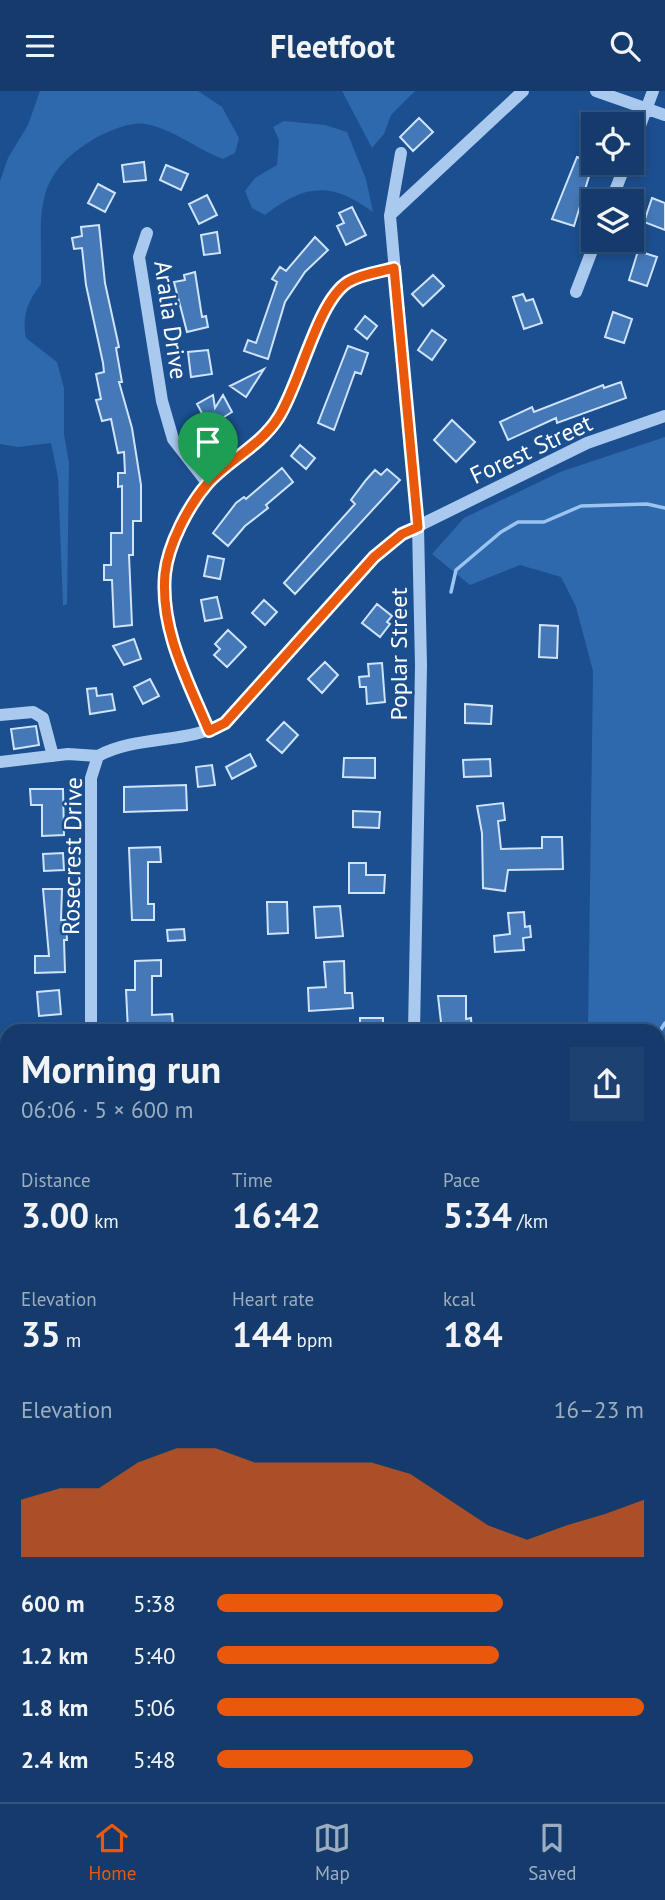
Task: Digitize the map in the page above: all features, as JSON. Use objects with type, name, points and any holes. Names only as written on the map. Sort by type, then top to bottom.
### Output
[{"type":"street","points":[[390,216],[523,91]]},
{"type":"street","points":[[597,91],[665,115]]},
{"type":"street","points":[[644,115],[653,91]]},
{"type":"street","name":"Poplar Street","points":[[401,153],[390,216],[418,527],[421,666],[414,1024]]},
{"type":"street","name":"Aralia Drive","points":[[147,233],[139,257],[162,401],[173,439],[208,484]]},
{"type":"street","points":[[576,292],[591,252]]},
{"type":"street","points":[[209,731],[176,652],[164,610],[165,572],[176,540],[208,484],[277,420],[294,390],[326,307],[348,282],[394,268]]},
{"type":"street","name":"Forest Street","points":[[418,527],[587,443],[665,416]]},
{"type":"street","name":"Rosecrest Drive","points":[[91,1024],[90,778],[98,756],[113,748],[209,731],[225,723],[374,557],[402,534],[418,527]]},
{"type":"street","points":[[0,715],[33,712],[43,718],[53,756]]},
{"type":"street","points":[[0,762],[53,756],[98,756]]},
{"type":"shaded area","points":[[40,91],[198,91],[222,107],[239,138],[235,153],[223,159],[156,127],[139,123],[126,126],[99,136],[73,154],[58,169],[49,184],[41,219],[41,284],[27,309],[25,330],[26,338],[57,362],[64,388],[64,434],[69,463],[67,604],[63,606],[58,477],[51,443],[18,447],[0,444],[0,181],[8,158],[28,125]]},
{"type":"shaded area","points":[[342,91],[415,91],[391,115],[384,134],[372,148]]},
{"type":"shaded area","points":[[284,121],[325,125],[347,132],[366,179],[373,212],[344,195],[318,190],[293,197],[265,215],[252,208],[245,191],[255,178],[277,165],[279,140],[273,127]]},
{"type":"shaded area","points":[[665,437],[665,1024],[588,1024],[593,671],[576,607],[561,577],[520,565],[470,585],[432,554],[464,518],[560,472]]},
{"type":"building","points":[[419,118],[433,132],[413,151],[400,137]]},
{"type":"building","points":[[577,157],[581,158],[581,175],[589,175],[585,189],[581,189],[581,203],[574,226],[552,219]]},
{"type":"building","points":[[144,162],[146,180],[124,182],[122,165]]},
{"type":"building","points":[[166,165],[188,174],[181,190],[160,180]]},
{"type":"building","points":[[98,184],[115,193],[105,212],[88,203]]},
{"type":"building","points":[[207,195],[217,215],[199,224],[189,204]]},
{"type":"building","points":[[652,198],[665,203],[665,230],[644,222]]},
{"type":"building","points":[[352,207],[366,235],[346,245],[337,226],[344,223],[339,213]]},
{"type":"building","points":[[99,225],[105,283],[119,347],[116,348],[122,382],[119,382],[132,428],[141,485],[141,521],[133,521],[133,555],[129,555],[132,625],[114,627],[112,580],[104,580],[104,565],[111,565],[111,533],[122,533],[122,486],[118,487],[118,473],[125,473],[124,452],[118,453],[111,419],[102,421],[96,400],[101,399],[96,374],[104,372],[103,363],[86,285],[82,248],[74,249],[72,238],[82,236],[81,227]]},
{"type":"building","points":[[217,232],[220,253],[204,255],[201,235]]},
{"type":"building","points":[[315,237],[328,250],[305,272],[285,302],[268,359],[244,351],[248,340],[256,343],[277,282],[272,279],[280,267],[286,271]]},
{"type":"building","points":[[638,252],[657,257],[647,286],[629,280]]},
{"type":"building","points":[[195,272],[202,317],[206,316],[208,327],[187,332],[174,282],[185,280],[184,275]]},
{"type":"building","points":[[433,275],[444,286],[423,306],[412,294]]},
{"type":"building","points":[[523,294],[526,301],[533,299],[542,323],[524,329],[513,297]]},
{"type":"building","points":[[613,312],[632,319],[624,343],[605,337]]},
{"type":"building","points":[[365,316],[377,326],[367,339],[355,329]]},
{"type":"building","points":[[432,330],[446,340],[432,360],[418,350]]},
{"type":"building","points":[[348,346],[368,353],[361,374],[355,372],[334,430],[318,423]]},
{"type":"building","points":[[208,350],[212,374],[191,377],[188,352]]},
{"type":"building","points":[[264,369],[246,397],[230,386]]},
{"type":"building","points":[[621,382],[626,398],[557,423],[556,418],[508,440],[500,422],[532,407],[534,412],[603,385],[604,388]]},
{"type":"building","points":[[213,395],[215,408],[223,395],[232,412],[224,417],[227,423],[217,428],[218,443],[197,404]]},
{"type":"building","points":[[452,420],[475,442],[456,462],[434,440]]},
{"type":"building","points":[[300,445],[315,458],[306,469],[291,456]]},
{"type":"building","points":[[282,468],[293,482],[266,505],[268,508],[245,526],[228,546],[213,533],[236,503],[244,497],[246,499]]},
{"type":"building","points":[[387,469],[400,480],[295,594],[284,583],[355,504],[351,500],[375,470],[381,475]]},
{"type":"building","points":[[208,556],[224,559],[220,579],[204,576]]},
{"type":"building","points":[[217,597],[222,618],[205,621],[201,600]]},
{"type":"building","points":[[264,600],[277,612],[265,625],[252,613]]},
{"type":"building","points":[[377,604],[392,616],[387,622],[390,624],[380,637],[362,623]]},
{"type":"building","points":[[540,625],[558,626],[557,658],[539,657]]},
{"type":"building","points":[[228,630],[246,647],[227,667],[214,655],[220,649],[215,644]]},
{"type":"building","points":[[134,639],[141,659],[124,665],[113,646]]},
{"type":"building","points":[[325,662],[338,675],[322,693],[308,679]]},
{"type":"building","points":[[382,663],[385,702],[367,704],[366,687],[360,687],[359,677],[369,676],[368,664]]},
{"type":"building","points":[[150,679],[159,696],[143,704],[134,687]]},
{"type":"building","points":[[96,688],[97,696],[112,694],[115,710],[90,714],[87,689]]},
{"type":"building","points":[[465,704],[492,706],[491,724],[465,723]]},
{"type":"building","points":[[284,722],[298,735],[282,753],[267,740]]},
{"type":"building","points":[[36,726],[39,745],[14,749],[11,729]]},
{"type":"building","points":[[250,754],[256,766],[232,779],[226,767]]},
{"type":"building","points":[[344,758],[375,758],[375,778],[343,777]]},
{"type":"building","points":[[490,759],[491,776],[464,777],[463,760]]},
{"type":"building","points":[[212,765],[215,785],[198,787],[196,767]]},
{"type":"building","points":[[186,785],[187,810],[124,812],[124,787]]},
{"type":"building","points":[[30,789],[63,789],[64,835],[42,836],[42,805],[31,805]]},
{"type":"building","points":[[503,803],[505,820],[498,821],[501,849],[542,848],[542,837],[562,837],[563,869],[508,870],[505,891],[483,888],[482,833],[477,806]]},
{"type":"building","points":[[353,811],[380,812],[379,828],[353,827]]},
{"type":"building","points":[[160,847],[161,862],[148,862],[148,904],[154,904],[154,920],[132,920],[129,848]]},
{"type":"building","points":[[63,853],[64,870],[44,871],[43,854]]},
{"type":"building","points":[[349,863],[366,863],[366,875],[385,875],[384,893],[349,893]]},
{"type":"building","points":[[43,889],[62,889],[61,920],[66,920],[67,940],[64,940],[65,972],[35,973],[35,956],[49,956]]},
{"type":"building","points":[[267,902],[287,902],[288,933],[268,934]]},
{"type":"building","points":[[340,906],[343,936],[316,938],[314,907]]},
{"type":"building","points":[[524,912],[525,927],[530,926],[531,937],[523,938],[524,950],[495,952],[494,936],[510,934],[508,913]]},
{"type":"building","points":[[184,929],[185,940],[168,941],[167,930]]},
{"type":"building","points":[[161,960],[161,976],[152,976],[152,1015],[172,1014],[173,1024],[128,1024],[126,990],[135,990],[135,961]]},
{"type":"building","points":[[344,961],[345,993],[352,993],[353,1008],[309,1011],[308,988],[326,987],[324,962]]},
{"type":"building","points":[[59,990],[61,1014],[39,1016],[37,992]]},
{"type":"building","points":[[438,996],[466,996],[466,1019],[471,1018],[471,1024],[441,1024]]},
{"type":"building","points":[[360,1018],[383,1018],[383,1024],[360,1024]]},
{"type":"waterway","points":[[451,592],[456,570],[501,532],[518,522],[544,522],[581,506],[647,504],[665,508]]},
{"type":"route","points":[[394,268],[418,527],[402,534],[374,557],[225,723],[209,731],[176,652],[164,610],[165,572],[179,529],[208,484],[251,447],[277,420],[294,390],[326,307],[348,282],[394,268]]}]
